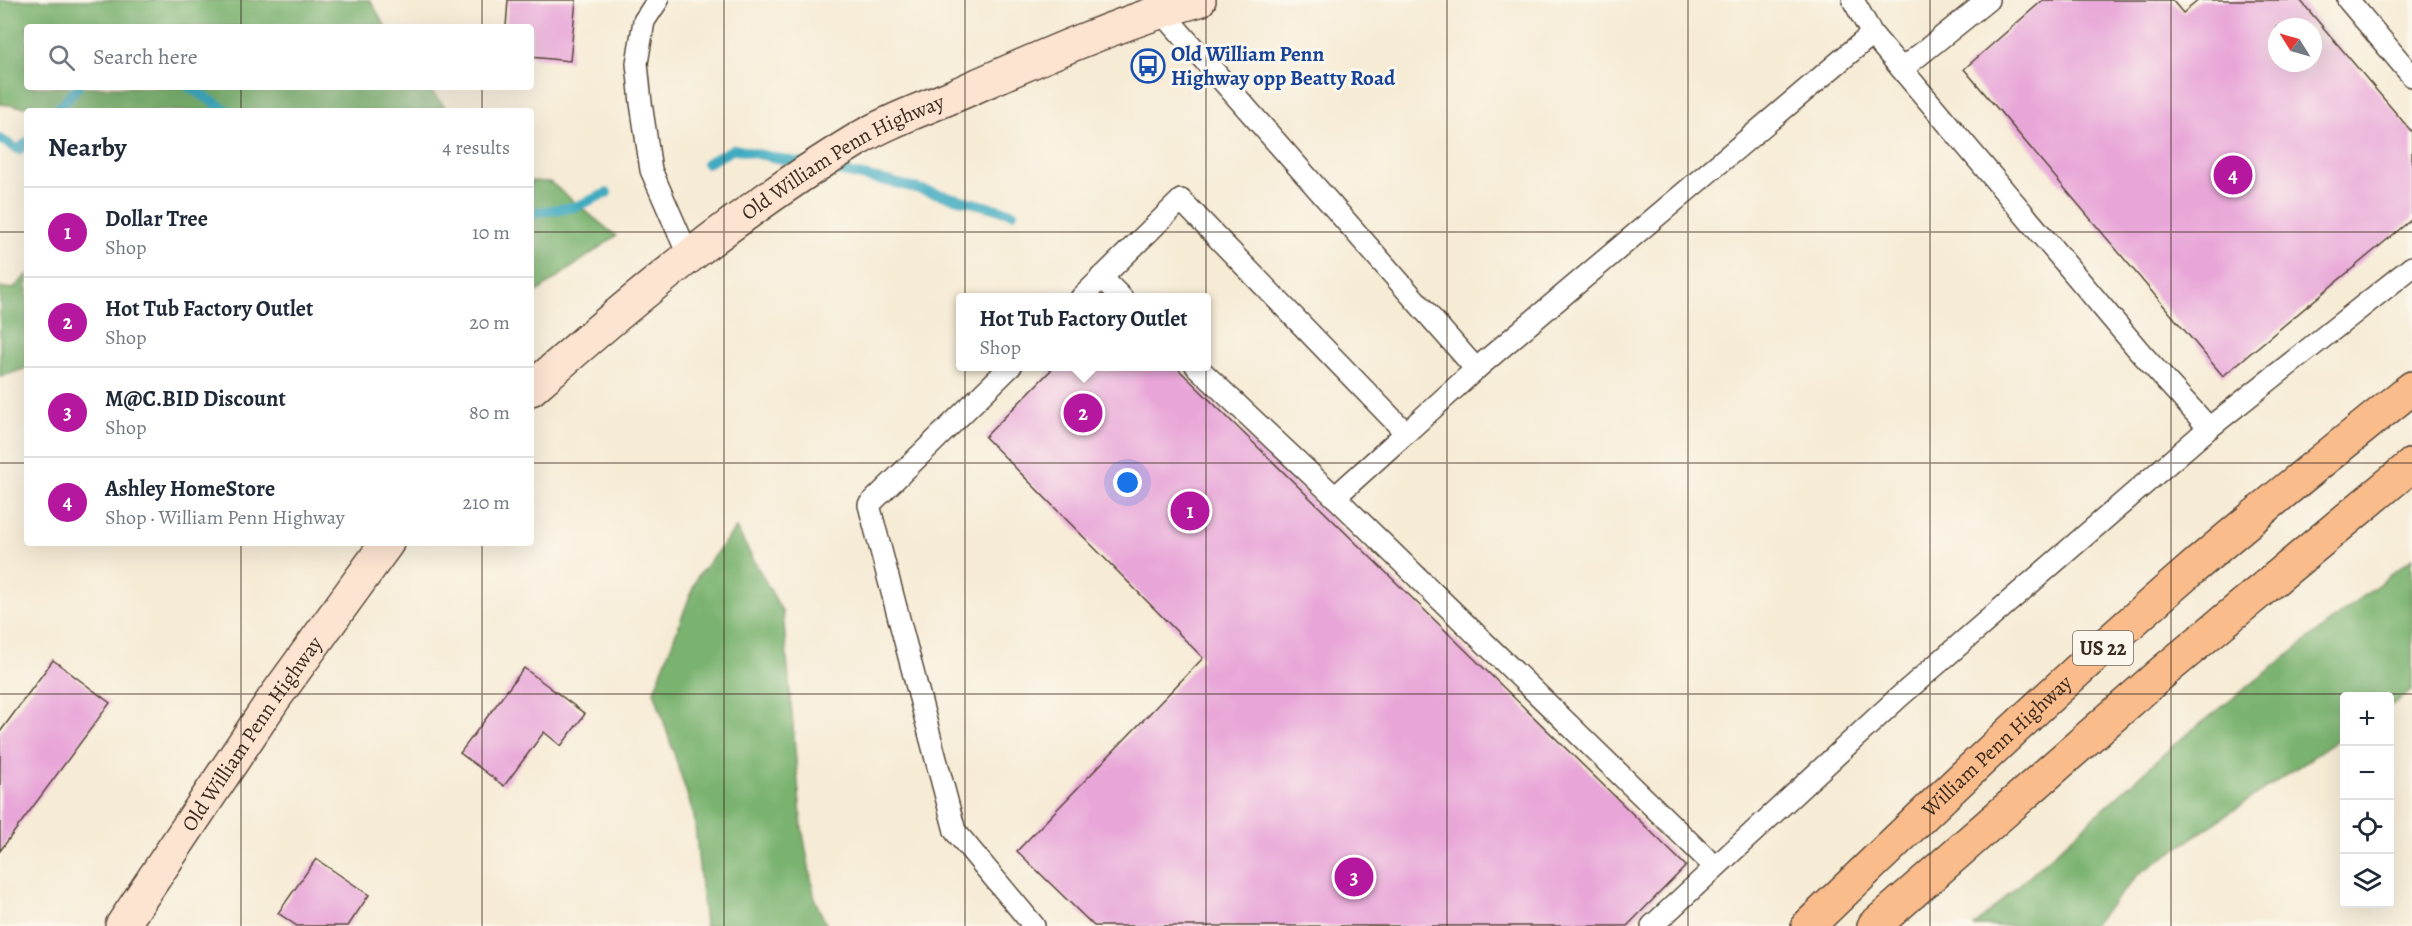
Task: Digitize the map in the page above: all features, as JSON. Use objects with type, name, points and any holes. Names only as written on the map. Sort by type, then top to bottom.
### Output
[{"type":"highway","name":"William Penn Highway","points":[[1808,926],[1943,796],[2098,653],[2280,494],[2412,388]]},
{"type":"highway","name":"US 22","points":[[1874,926],[2164,672],[2412,465]]},
{"type":"main road","name":"Old William Penn Highway","points":[[534,386],[618,312],[759,202],[857,139],[1153,5],[1199,0]]},
{"type":"main road","name":"Old William Penn Highway","points":[[122,926],[273,700],[385,546]]},
{"type":"lane","points":[[658,0],[644,21],[637,63],[641,103],[651,170],[689,257]]},
{"type":"lane","points":[[1853,0],[1872,34],[2141,353],[2209,428]]},
{"type":"lane","points":[[1902,69],[1988,0]]},
{"type":"lane","points":[[2348,0],[2412,76]]},
{"type":"lane","points":[[1153,5],[1476,369]]},
{"type":"lane","points":[[1335,497],[1476,369],[1872,34]]},
{"type":"lane","points":[[1085,293],[1181,200],[1406,433]]},
{"type":"lane","points":[[1652,926],[1898,698],[2209,428],[2412,267]]},
{"type":"lane","points":[[1101,278],[1118,293]]},
{"type":"lane","points":[[1006,371],[869,505],[955,831],[1034,926]]},
{"type":"lane","points":[[1201,371],[1335,497],[1715,867]]},
{"type":"green space","points":[[0,0],[370,0],[384,24],[24,24],[24,90],[430,90],[446,108],[34,108],[0,104]]},
{"type":"green space","points":[[534,181],[550,182],[616,236],[534,294]]},
{"type":"green space","points":[[24,278],[24,369],[0,377],[0,287],[13,289]]},
{"type":"green space","points":[[736,528],[783,613],[802,828],[815,900],[827,926],[705,926],[694,816],[654,691],[697,577]]},
{"type":"green space","points":[[2412,558],[2412,691],[2394,703],[2394,692],[2340,692],[2340,739],[2139,874],[2092,926],[1974,926],[2176,743]]},
{"type":"building","points":[[508,0],[576,0],[570,61],[534,57],[534,24],[506,24]]},
{"type":"building","points":[[2043,0],[2172,0],[2183,13],[2199,0],[2300,0],[2315,18],[2268,18],[2268,72],[2322,72],[2322,26],[2412,132],[2412,219],[2223,376],[1964,69]]},
{"type":"building","points":[[1050,371],[1180,371],[1686,866],[1627,926],[1094,926],[1017,851],[1203,658],[985,437]]},
{"type":"building","points":[[53,660],[110,703],[0,851],[0,732]]},
{"type":"building","points":[[524,668],[585,714],[561,746],[544,732],[504,786],[460,753]]},
{"type":"building","points":[[316,859],[369,895],[348,926],[297,926],[278,913]]},
{"type":"waterway","points":[[59,108],[75,90]]},
{"type":"waterway","points":[[194,90],[223,108]]},
{"type":"waterway","points":[[0,139],[19,150],[24,145]]},
{"type":"waterway","points":[[707,163],[734,149],[806,164]]},
{"type":"waterway","points":[[824,168],[891,182],[1013,213]]},
{"type":"waterway","points":[[534,213],[575,207],[607,193]]},
{"type":"place","name":"Old William Penn Highway opp Beatty Road","points":[[1148,66]]},
{"type":"place","name":"Ashley HomeStore","points":[[2233,175]]},
{"type":"place","name":"Hot Tub Factory Outlet","points":[[1083,413]]},
{"type":"place","name":"Dollar Tree","points":[[1190,511]]},
{"type":"place","name":"M@C.BID Discount","points":[[1354,877]]}]
